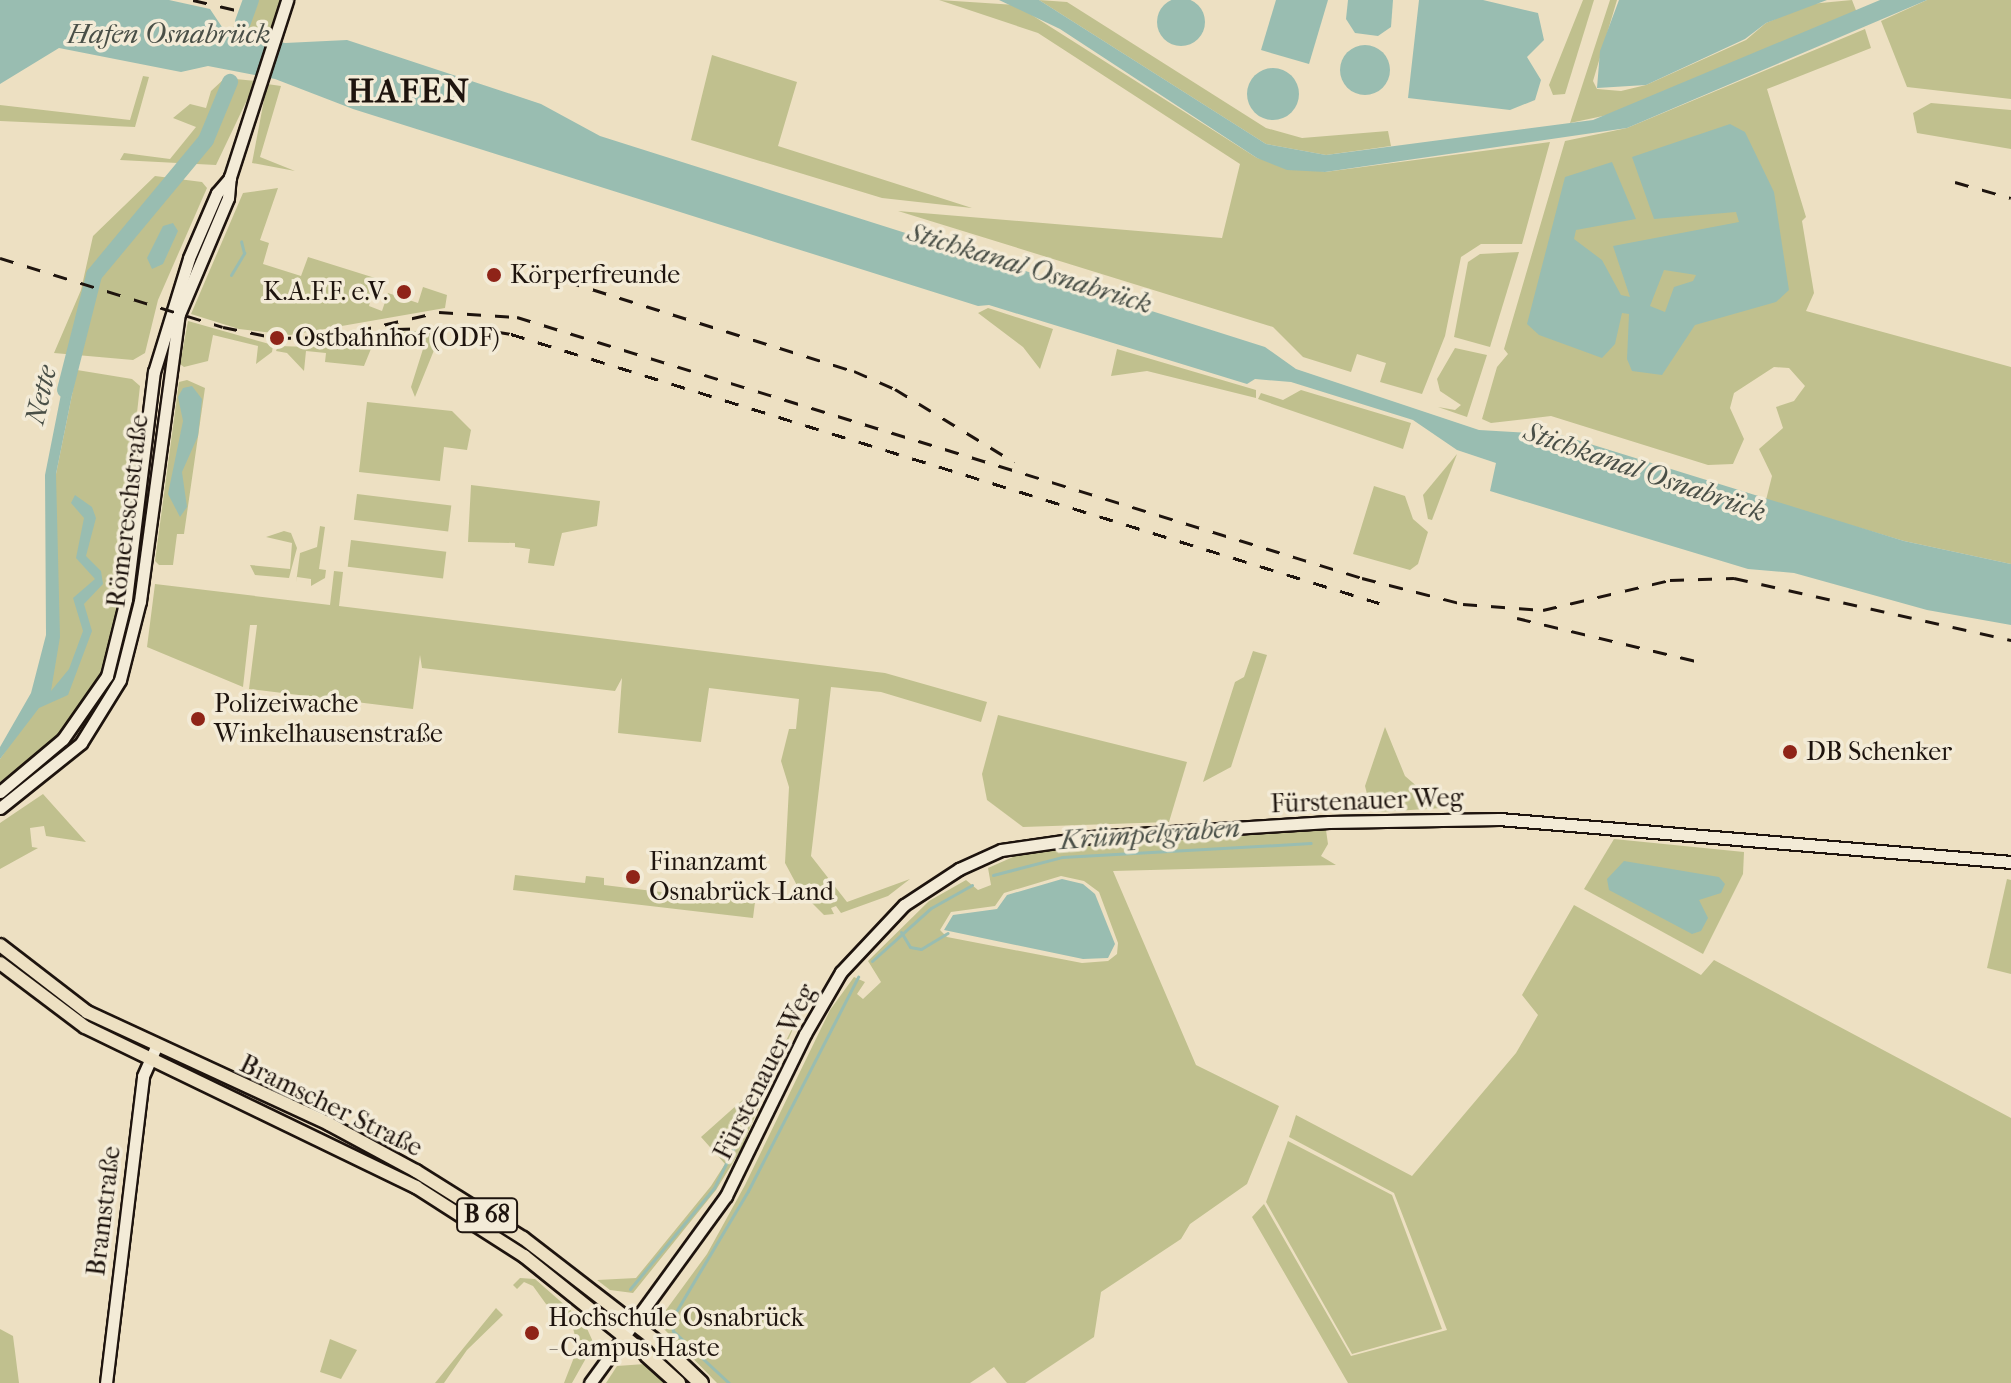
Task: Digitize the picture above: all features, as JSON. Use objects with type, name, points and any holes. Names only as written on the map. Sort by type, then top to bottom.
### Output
[{"type":"highway","name":"B 68","points":[[659,1343],[701,1383]]},
{"type":"highway","name":"B 68","points":[[647,1355],[678,1383]]},
{"type":"main road","name":"Bramscher Straße","points":[[0,945],[67,1000],[156,1047],[390,1156],[523,1238],[634,1322]]},
{"type":"main road","name":"Bramscher Straße","points":[[0,963],[53,1007],[150,1060],[398,1177],[524,1256],[623,1335]]},
{"type":"main road","name":"B 68","points":[[634,1322],[659,1343]]},
{"type":"main road","name":"B 68","points":[[623,1335],[647,1355]]},
{"type":"street","name":"Römereschstraße","points":[[0,808],[81,743],[120,680],[140,601],[179,314],[228,198],[230,177],[287,0]]},
{"type":"street","name":"Römereschstraße","points":[[0,792],[63,739],[107,676],[116,650],[154,372],[189,258],[217,193],[230,177]]},
{"type":"street","name":"Fürstenauer Weg","points":[[590,1383],[726,1196],[810,1025],[841,972],[904,905],[959,869],[1001,850],[1091,837],[1329,822],[1499,819],[2011,862]]},
{"type":"street","name":"Bramstraße","points":[[106,1383],[143,1076],[156,1047]]},
{"type":"green space","points":[[244,0],[280,0],[267,39],[232,31]]},
{"type":"green space","points":[[939,0],[1016,5],[1257,158],[1325,172],[1550,142],[1522,244],[1481,244],[1461,257],[1445,336],[1422,394],[1380,382],[1386,363],[1357,354],[1351,372],[1303,357],[1273,327],[898,211],[1222,238],[1240,164],[1038,33]]},
{"type":"green space","points":[[1039,0],[1067,2],[1266,128],[1302,138],[1388,131],[1391,146],[1326,155],[1266,144]]},
{"type":"green space","points":[[1583,0],[1594,0],[1565,94],[1553,95],[1549,85]]},
{"type":"green space","points":[[1610,0],[1617,0],[1593,81],[1597,89],[1621,91],[1646,85],[1746,40],[1766,23],[1810,4],[1852,0],[1857,13],[1617,113],[1570,123]]},
{"type":"green space","points":[[1927,0],[2011,0],[2011,99],[1907,87],[1881,21]]},
{"type":"green space","points":[[1865,29],[1871,48],[1767,89],[1806,217],[1802,221],[1814,293],[1806,311],[2011,367],[2011,564],[1904,541],[1766,500],[1772,476],[1759,449],[1783,428],[1776,407],[1794,401],[1805,386],[1789,368],[1774,367],[1734,393],[1730,408],[1744,439],[1733,464],[1708,465],[1551,416],[1491,423],[1482,419],[1497,367],[1508,354],[1504,349],[1565,141],[1627,128]]},
{"type":"green space","points":[[712,55],[797,82],[778,146],[972,208],[882,198],[691,140]]},
{"type":"green space","points":[[143,76],[149,77],[135,127],[0,121],[0,105],[130,120]]},
{"type":"green space","points":[[225,78],[256,81],[216,165],[120,160],[124,153],[170,159],[196,127],[173,118],[190,104],[206,108],[211,91]]},
{"type":"green space","points":[[267,84],[281,86],[260,157],[295,171],[252,163]]},
{"type":"green space","points":[[1931,103],[2011,110],[2011,149],[1917,133],[1913,113]]},
{"type":"green space","points":[[155,176],[202,182],[207,188],[158,300],[145,353],[133,360],[54,353],[81,290],[93,236]]},
{"type":"green space","points":[[278,188],[260,240],[269,243],[263,264],[301,276],[308,257],[375,278],[369,306],[382,311],[388,293],[418,303],[423,287],[447,295],[445,308],[290,335],[239,329],[191,314],[243,193]]},
{"type":"green space","points":[[1519,252],[1490,347],[1454,337],[1468,262],[1480,254]]},
{"type":"green space","points":[[988,308],[1053,329],[1040,369],[1023,347],[978,313]]},
{"type":"green space","points":[[188,321],[273,345],[272,352],[256,364],[258,346],[213,335],[208,361],[184,367],[180,364]]},
{"type":"green space","points":[[441,333],[415,397],[411,387],[423,349],[377,334]]},
{"type":"green space","points":[[377,334],[364,366],[325,362],[326,353],[306,351],[304,371],[287,353],[276,351],[278,346],[311,347]]},
{"type":"green space","points":[[1455,348],[1487,355],[1467,417],[1438,407],[1455,410],[1461,405],[1440,391],[1437,379]]},
{"type":"green space","points":[[1117,349],[1256,390],[1256,398],[1147,371],[1111,376]]},
{"type":"green space","points":[[77,370],[132,379],[140,386],[134,440],[138,451],[113,634],[100,674],[63,731],[0,782],[0,759],[49,689],[56,474]]},
{"type":"green space","points":[[187,380],[205,388],[184,534],[177,534],[173,565],[159,565],[155,561],[179,382]]},
{"type":"green space","points":[[1301,390],[1411,423],[1403,449],[1258,399],[1261,393],[1283,400]]},
{"type":"green space","points":[[367,402],[452,411],[471,430],[467,450],[444,447],[440,481],[359,472]]},
{"type":"green space","points":[[1457,454],[1432,520],[1428,519],[1423,495]]},
{"type":"green space","points":[[471,485],[600,501],[597,526],[562,533],[554,566],[528,563],[530,549],[515,547],[515,543],[468,542]]},
{"type":"green space","points":[[1374,486],[1405,496],[1413,519],[1428,532],[1418,564],[1410,570],[1353,554]]},
{"type":"green space","points":[[357,494],[451,506],[448,531],[354,520]]},
{"type":"green space","points":[[320,526],[325,527],[319,569],[326,570],[325,578],[311,586],[311,579],[297,577],[296,583],[300,553],[317,547]]},
{"type":"green space","points":[[284,531],[291,533],[297,548],[289,578],[255,575],[250,565],[290,569],[292,543],[266,537]]},
{"type":"green space","points":[[351,540],[446,552],[443,578],[348,567]]},
{"type":"green space","points":[[334,571],[343,572],[339,606],[885,673],[987,702],[981,722],[881,692],[831,687],[811,856],[847,902],[910,879],[888,896],[841,913],[836,906],[831,908],[834,914],[824,915],[800,891],[785,863],[789,787],[781,761],[789,729],[796,729],[799,699],[709,688],[701,742],[618,733],[622,678],[615,691],[422,668],[420,655],[413,709],[249,689],[257,625],[250,625],[243,687],[147,647],[155,584],[330,605]]},
{"type":"green space","points":[[1253,651],[1267,655],[1231,767],[1203,782],[1235,682],[1244,677]]},
{"type":"green space","points":[[998,715],[1187,762],[1169,822],[1023,827],[987,800],[982,774]]},
{"type":"green space","points":[[1385,727],[1405,776],[1442,808],[1379,812],[1370,806],[1365,786]]},
{"type":"green space","points":[[43,794],[86,842],[46,836],[44,826],[30,828],[32,847],[38,848],[0,869],[0,823]]},
{"type":"green space","points":[[1326,830],[1328,844],[1321,856],[1336,865],[1113,871],[1196,1065],[1279,1106],[1247,1184],[1190,1224],[1181,1239],[1101,1292],[1094,1337],[1025,1383],[1007,1383],[994,1367],[970,1383],[717,1383],[663,1328],[666,1310],[707,1254],[745,1185],[830,1010],[854,977],[865,982],[857,994],[863,999],[881,982],[868,961],[929,901],[966,880],[978,890],[991,885],[988,868],[1029,850],[1091,842]],"holes":[[[1061,876],[1084,881],[1099,892],[1118,943],[1117,954],[1108,961],[1082,963],[947,937],[940,930],[951,912],[995,906],[1004,893]]]},
{"type":"green space","points":[[1614,839],[1744,852],[1743,874],[1703,954],[1584,889]]},
{"type":"green space","points":[[515,875],[585,883],[586,876],[604,878],[604,885],[669,893],[670,885],[689,888],[689,895],[755,902],[753,918],[513,890]]},
{"type":"green space","points":[[2007,879],[2011,880],[2011,974],[1987,968]]},
{"type":"green space","points":[[1574,905],[1701,975],[1714,960],[2011,1118],[2011,1383],[1348,1383],[1252,1217],[1264,1204],[1351,1356],[1447,1330],[1394,1193],[1289,1137],[1296,1115],[1412,1176],[1516,1053],[1538,1015],[1522,995]]},
{"type":"green space","points":[[799,1015],[740,1151],[716,1190],[633,1293],[610,1290],[597,1280],[636,1278],[711,1186],[725,1164],[701,1137],[767,1078]]},
{"type":"green space","points":[[1288,1141],[1392,1195],[1442,1329],[1352,1354],[1266,1202]]},
{"type":"green space","points":[[520,1278],[535,1279],[584,1322],[594,1344],[572,1383],[564,1383],[578,1347],[570,1317],[546,1304],[533,1286],[524,1282],[517,1289],[513,1285]]},
{"type":"green space","points":[[496,1308],[503,1315],[467,1350],[444,1383],[435,1383]]},
{"type":"green space","points":[[0,1329],[13,1336],[19,1383],[0,1383]]},
{"type":"green space","points":[[330,1339],[357,1350],[341,1379],[320,1372]]},
{"type":"green space","points":[[645,1364],[664,1383],[606,1383],[617,1366]]},
{"type":"water","points":[[1181,-2],[1198,5],[1205,22],[1198,39],[1181,46],[1164,39],[1157,22],[1164,5]]},
{"type":"water","name":"Hafen Osnabrück","points":[[0,0],[169,0],[210,9],[224,30],[285,43],[347,40],[541,104],[600,136],[1265,347],[1296,369],[1479,430],[1561,435],[1904,541],[2011,564],[2011,625],[1927,610],[1794,573],[1748,569],[1490,491],[1496,463],[1457,450],[1413,420],[1291,382],[1255,379],[1247,384],[989,305],[978,306],[353,109],[275,79],[208,66],[181,72],[59,48],[0,84]]},
{"type":"water","points":[[999,0],[1039,0],[1266,144],[1326,155],[1593,120],[1880,0],[1927,0],[1627,128],[1325,172],[1287,170],[1257,158],[1060,29]]},
{"type":"water","points":[[1276,0],[1328,0],[1309,64],[1261,50]]},
{"type":"water","points":[[1348,0],[1393,0],[1391,27],[1378,36],[1355,33],[1346,19]]},
{"type":"water","points":[[1419,0],[1483,0],[1538,13],[1544,40],[1527,57],[1541,80],[1535,100],[1510,110],[1408,98]]},
{"type":"water","points":[[1619,0],[1827,0],[1766,23],[1745,39],[1646,85],[1597,88],[1600,51]]},
{"type":"water","points":[[1365,45],[1383,52],[1390,70],[1383,88],[1365,95],[1347,88],[1340,70],[1347,52]]},
{"type":"water","points":[[1273,68],[1291,76],[1299,94],[1291,112],[1273,120],[1255,112],[1247,94],[1255,76]]},
{"type":"water","points":[[1730,124],[1745,132],[1774,192],[1789,290],[1776,302],[1695,325],[1662,375],[1632,371],[1627,359],[1629,314],[1622,313],[1615,344],[1602,358],[1539,335],[1527,324],[1565,177],[1612,162],[1636,219],[1576,230],[1574,239],[1602,260],[1621,295],[1630,297],[1613,246],[1739,222],[1736,212],[1654,219],[1632,157]],"holes":[[[1664,270],[1696,275],[1693,281],[1674,287],[1665,312],[1650,306]]]},
{"type":"water","points":[[173,223],[178,231],[163,264],[152,269],[147,258],[163,226]]},
{"type":"water","points":[[66,369],[77,370],[56,474],[60,637],[51,691],[69,669],[83,631],[73,598],[95,579],[76,558],[84,518],[71,503],[75,495],[92,507],[96,518],[86,556],[101,571],[103,584],[84,604],[92,631],[68,695],[39,708],[0,759],[0,747],[31,693],[46,635],[45,475]]},
{"type":"water","points":[[192,386],[202,399],[198,436],[182,472],[187,507],[180,517],[168,494],[183,421],[178,397],[183,388]]},
{"type":"water","points":[[1624,861],[1719,877],[1725,884],[1721,893],[1699,900],[1708,918],[1701,931],[1692,934],[1609,890],[1607,879]]},
{"type":"water","points":[[1062,879],[1083,884],[1095,894],[1115,944],[1108,958],[1083,959],[944,930],[953,915],[997,909],[1007,895]]},
{"type":"waterway","name":"Nette","points":[[243,22],[251,0]]},
{"type":"waterway","name":"Nette","points":[[65,390],[94,275],[206,140],[230,82]]},
{"type":"waterway","points":[[231,275],[244,253],[241,241]]},
{"type":"waterway","name":"Krümpelgraben","points":[[993,875],[1062,857],[1311,843]]},
{"type":"waterway","name":"Krümpelgraben","points":[[872,961],[931,908],[972,885]]},
{"type":"waterway","points":[[901,932],[910,947],[921,949],[948,933]]},
{"type":"waterway","name":"Krümpelgraben","points":[[729,1383],[673,1331],[671,1320],[748,1191],[858,977]]},
{"type":"waterway","points":[[630,1289],[714,1188],[780,1054]]},
{"type":"railway","points":[[193,0],[236,10]]},
{"type":"railway","points":[[1955,182],[2011,198]]},
{"type":"railway","points":[[0,258],[223,327],[277,338],[330,337],[439,312],[517,317],[1362,578],[1463,604],[1543,610],[1670,580],[1734,578],[2011,640]]},
{"type":"railway","points":[[566,281],[854,371],[895,389],[1014,462]]},
{"type":"railway","points":[[396,329],[468,327],[511,334],[1379,603]]},
{"type":"railway","points":[[1517,618],[1696,661]]},
{"type":"place","name":"Körperfreunde","points":[[494,275]]},
{"type":"place","name":"K.A.F.F. e.V.","points":[[404,292]]},
{"type":"place","name":"Ostbahnhof (ODF)","points":[[277,338]]},
{"type":"place","name":"Polizeiwache Winkelhausenstraße","points":[[198,719]]},
{"type":"place","name":"DB Schenker","points":[[1790,752]]},
{"type":"place","name":"Finanzamt Osnabrück-Land","points":[[633,877]]},
{"type":"place","name":"Hochschule Osnabrück - Campus Haste","points":[[532,1333]]},
{"type":"district","name":"HAFEN","points":[[409,92]]},
{"type":"water label","name":"Stichkanal Osnabrück","points":[[1030,268]]},
{"type":"water label","name":"Stichkanal Osnabrück","points":[[1645,472]]}]
